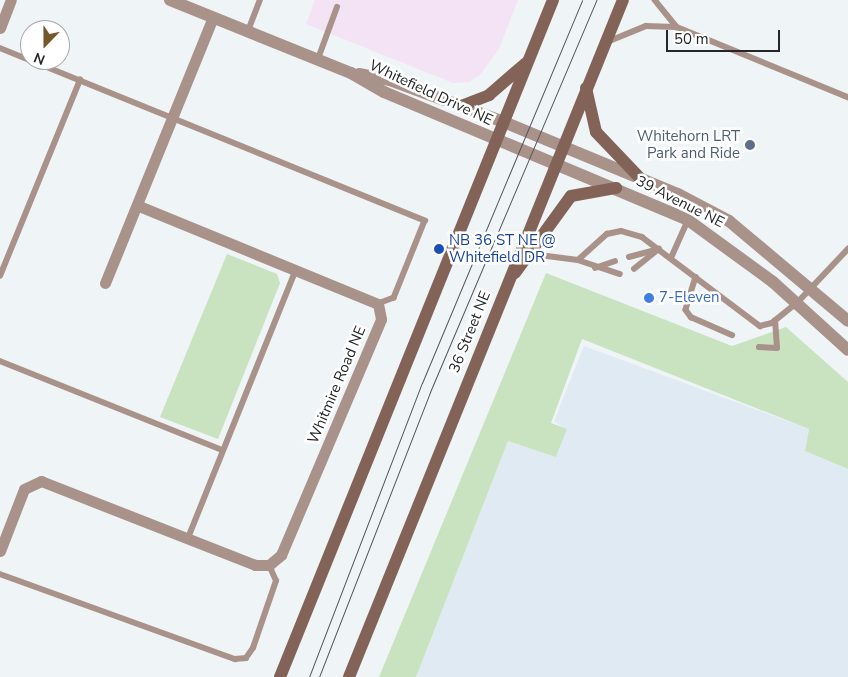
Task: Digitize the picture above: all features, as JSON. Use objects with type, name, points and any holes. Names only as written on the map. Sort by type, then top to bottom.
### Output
[{"type":"main road","points":[[280,677],[553,0]]},
{"type":"main road","name":"36 Street NE","points":[[349,677],[562,146],[623,0]]},
{"type":"main road","points":[[461,106],[489,95],[530,60]]},
{"type":"main road","points":[[586,88],[596,132],[639,177]]},
{"type":"main road","points":[[508,281],[532,254],[570,196],[616,188]]},
{"type":"street","points":[[0,28],[11,0]]},
{"type":"street","name":"Whitefield Drive NE","points":[[170,0],[352,73],[384,92],[496,141]]},
{"type":"street","points":[[106,283],[139,206],[213,16]]},
{"type":"street","name":"Whitefield Drive NE","points":[[352,73],[390,80],[504,122]]},
{"type":"street","name":"39 Avenue NE","points":[[504,122],[639,177],[728,221],[812,288],[848,321]]},
{"type":"street","name":"39 Avenue NE","points":[[496,141],[616,188],[688,220],[723,242],[798,302],[848,350]]},
{"type":"street","points":[[139,206],[378,304]]},
{"type":"street","name":"Whitmire Road NE","points":[[269,564],[281,555],[381,320],[378,304]]},
{"type":"street","points":[[0,551],[24,488],[41,481],[255,565],[269,564]]},
{"type":"lane","points":[[248,31],[260,0]]},
{"type":"lane","points":[[655,0],[677,27]]},
{"type":"lane","points":[[318,59],[337,7]]},
{"type":"lane","points":[[604,44],[646,26],[677,27],[848,97]]},
{"type":"lane","points":[[0,48],[425,221],[394,298],[378,304]]},
{"type":"lane","points":[[0,276],[80,80]]},
{"type":"lane","points":[[671,258],[688,220]]},
{"type":"lane","points":[[578,260],[600,239],[621,231],[642,237],[696,277],[746,318],[760,326],[775,321],[798,302],[848,249]]},
{"type":"lane","points":[[629,257],[659,249]]},
{"type":"lane","points":[[634,269],[659,249]]},
{"type":"lane","points":[[532,254],[578,260],[595,268],[620,274]]},
{"type":"lane","points":[[595,268],[615,261]]},
{"type":"lane","points":[[188,538],[296,269]]},
{"type":"lane","points":[[696,277],[686,310],[691,317],[732,335]]},
{"type":"lane","points":[[759,347],[777,348],[775,321]]},
{"type":"lane","points":[[0,360],[222,450]]},
{"type":"lane","points":[[0,574],[236,659],[246,658],[253,648],[276,581],[269,564]]},
{"type":"shaded area","points":[[315,0],[518,0],[499,49],[480,75],[469,82],[453,83],[306,24]]},
{"type":"shaded area","points":[[584,346],[809,429],[805,451],[848,469],[848,677],[416,677],[508,441],[557,456],[566,430],[554,421]]},
{"type":"green space","points":[[227,254],[277,274],[280,283],[218,439],[160,417]]},
{"type":"green space","points":[[546,273],[732,346],[786,327],[848,382],[848,469],[805,451],[809,429],[582,339],[551,423],[567,429],[556,457],[508,441],[416,677],[379,677]]},
{"type":"tram line","points":[[309,677],[422,383],[582,0]]},
{"type":"tram line","points":[[319,677],[430,392],[596,0]]},
{"type":"place","name":"Whitehorn LRT Park and Ride","points":[[750,145]]},
{"type":"place","name":"NB 36 ST NE @ Whitefield DR","points":[[439,249]]},
{"type":"place","name":"7-Eleven","points":[[649,298]]}]
